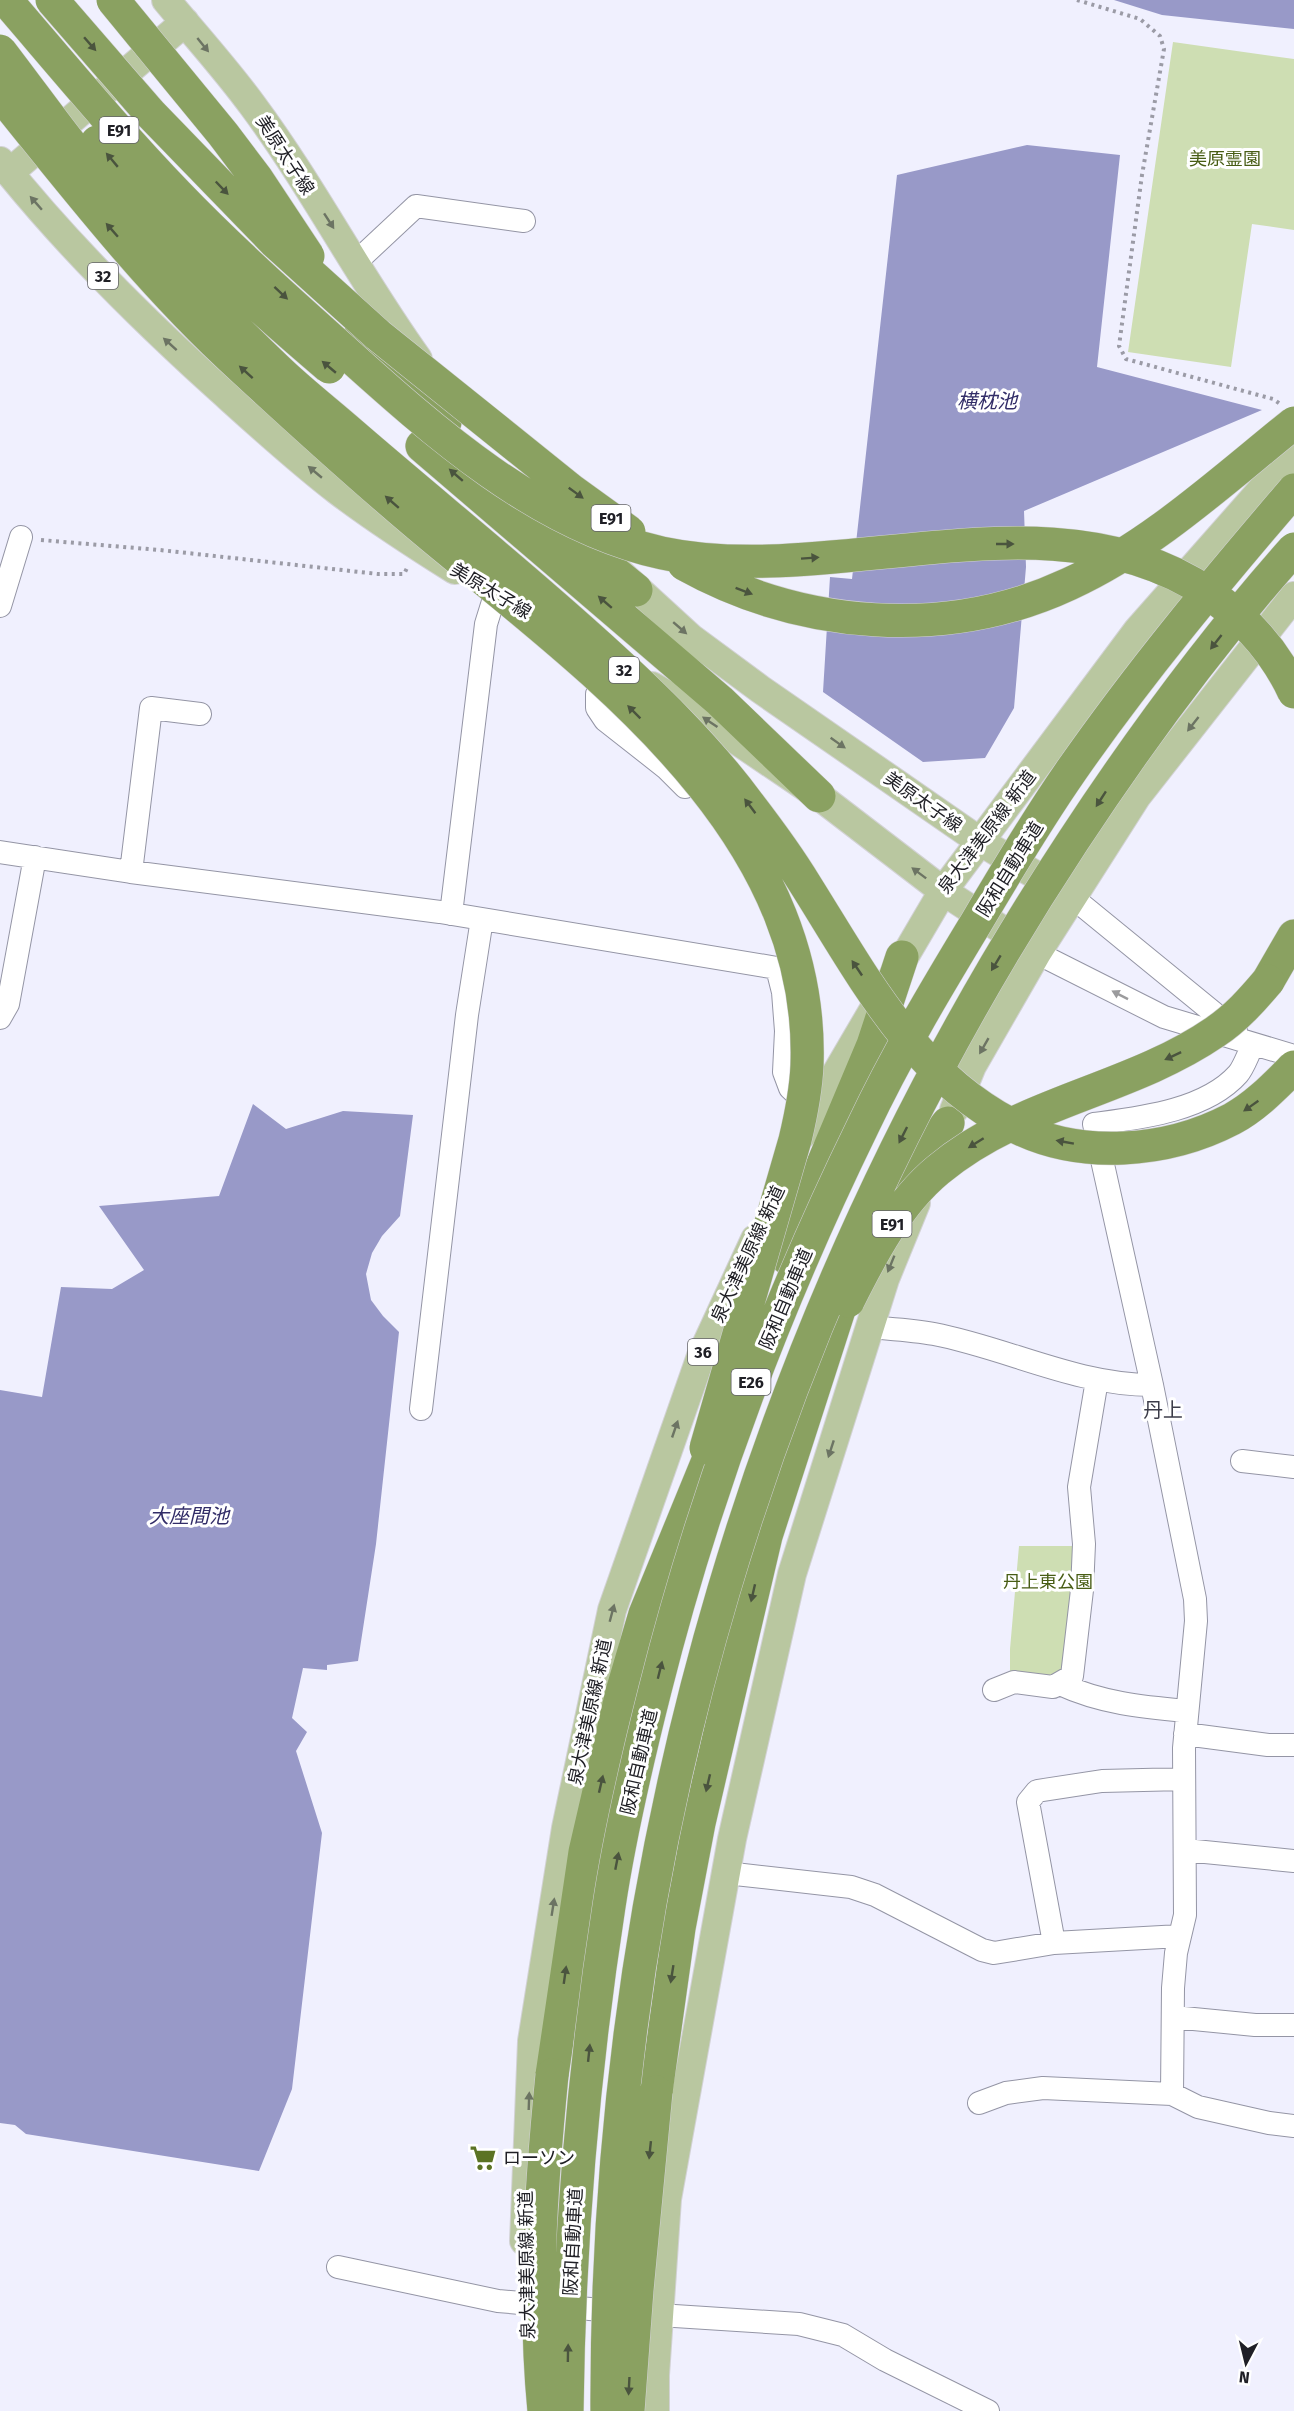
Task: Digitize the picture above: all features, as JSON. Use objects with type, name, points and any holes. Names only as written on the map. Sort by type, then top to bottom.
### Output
[{"type":"highway","name":"E91","points":[[6,0],[177,194],[286,298],[377,381],[442,434],[501,478],[560,516],[627,543],[664,553],[719,560],[807,558],[1005,543],[1078,548],[1116,554],[1161,567],[1191,582],[1220,601],[1246,623],[1267,646],[1285,673],[1294,692]]},
{"type":"highway","name":"E91","points":[[52,0],[150,114],[258,225],[378,334],[571,490],[637,537],[688,566],[775,603],[820,614],[863,620],[906,621],[951,618],[991,611],[1032,599],[1069,584],[1143,541],[1291,416]]},
{"type":"highway","points":[[113,0],[182,81],[257,179],[360,331],[453,431],[528,504],[636,590]]},
{"type":"highway","points":[[0,28],[119,169],[195,247],[265,312],[720,701],[819,796]]},
{"type":"highway","name":"E91","points":[[0,51],[98,179],[209,302],[280,372],[558,609],[661,703],[745,799],[777,842],[892,1019],[921,1055],[958,1090],[990,1113],[1020,1129],[1052,1140],[1087,1146],[1122,1148],[1161,1144],[1197,1134],[1233,1118],[1266,1095],[1294,1067]]},
{"type":"highway","points":[[0,94],[85,199],[157,282],[237,364],[431,536],[597,675],[677,756],[730,820],[750,851],[773,898],[794,954],[802,991],[807,1065],[803,1104],[795,1140],[705,1451],[670,1631]]},
{"type":"highway","name":"阪和自動車道","points":[[567,2411],[573,2225],[589,2051],[609,1903],[636,1765],[670,1631],[712,1491],[757,1366],[863,1124],[931,998],[997,887],[1070,773],[1152,660],[1294,490]]},
{"type":"highway","name":"阪和自動車道","points":[[607,2411],[608,2290],[613,2204],[632,2012],[648,1908],[671,1791],[708,1639],[748,1506],[795,1377],[846,1255],[901,1138],[969,1010],[1031,905],[1109,787],[1183,684],[1259,588],[1294,549]]},
{"type":"highway","name":"E91","points":[[708,1639],[816,1366],[874,1252],[914,1193],[937,1170],[984,1138],[1049,1106],[1183,1052],[1216,1031],[1244,1008],[1268,981],[1294,936]]},
{"type":"highway","points":[[544,2411],[539,2322],[540,2239],[552,2075],[566,1968],[585,1852],[622,1692],[645,1614],[679,1534],[820,1171],[873,1045],[902,957]]},
{"type":"highway","points":[[628,2411],[646,2183],[679,1928],[699,1823],[766,1536],[847,1287],[872,1232],[902,1182],[948,1123]]},
{"type":"main road","name":"美原太子線","points":[[166,0],[253,106],[383,310],[419,360],[476,427],[636,590],[692,638],[760,689],[981,842],[1072,897]]},
{"type":"main road","points":[[5,167],[184,22]]},
{"type":"main road","name":"美原太子線","points":[[5,167],[68,240],[159,335],[338,491],[418,547],[495,595],[683,704],[819,796],[943,891],[1037,953]]},
{"type":"main road","name":"泉大津美原線 新道","points":[[530,2411],[524,2227],[532,2042],[566,1828],[612,1610],[701,1356],[814,1111],[902,957],[943,891],[1137,631],[1294,453]]},
{"type":"main road","points":[[655,2411],[667,2199],[726,1873],[792,1574],[885,1279],[972,1066],[1037,953],[1137,796],[1294,596]]},
{"type":"street","points":[[355,263],[416,206],[524,221]]},
{"type":"street","points":[[0,606],[21,537]]},
{"type":"street","points":[[451,914],[486,624],[495,595]]},
{"type":"street","points":[[615,664],[597,694],[597,708],[605,720],[666,768],[701,802],[728,840],[758,897],[771,934],[783,992],[786,1031],[784,1072],[790,1088],[814,1111]]},
{"type":"street","points":[[131,872],[151,708],[200,714]]},
{"type":"street","points":[[0,852],[131,872],[451,914],[777,968]]},
{"type":"street","points":[[0,1018],[8,1004],[35,858]]},
{"type":"street","points":[[1072,897],[1253,1045]]},
{"type":"street","points":[[421,1408],[467,1015],[482,919]]},
{"type":"street","points":[[1037,953],[1164,1017],[1294,1056]]},
{"type":"street","points":[[1172,2094],[1175,1964],[1185,1915],[1185,1734],[1196,1621],[1195,1599],[1152,1385],[1094,1124],[1146,1117],[1181,1107],[1215,1093],[1238,1074],[1253,1045]]},
{"type":"street","points":[[870,1327],[934,1334],[1097,1380],[1126,1385],[1152,1385]]},
{"type":"street","points":[[993,1690],[1014,1682],[1053,1687],[1072,1676],[1084,1544],[1079,1487],[1097,1380]]},
{"type":"street","points":[[1242,1461],[1294,1467]]},
{"type":"street","points":[[1060,1684],[1084,1695],[1121,1705],[1186,1711]]},
{"type":"street","points":[[1185,1734],[1268,1745],[1294,1745]]},
{"type":"street","points":[[1054,1943],[1028,1802],[1036,1791],[1102,1781],[1184,1779]]},
{"type":"street","points":[[1185,1850],[1294,1861]]},
{"type":"street","points":[[726,1873],[851,1887],[875,1895],[982,1950],[994,1953],[1054,1943],[1180,1936]]},
{"type":"street","points":[[1173,2017],[1255,2025],[1294,2025]]},
{"type":"street","points":[[979,2103],[1006,2093],[1043,2088],[1172,2094],[1198,2107],[1269,2123],[1294,2126]]},
{"type":"street","points":[[338,2267],[498,2301],[800,2324],[843,2335],[885,2360],[988,2411]]},
{"type":"path","points":[[1077,0],[1140,19],[1160,36],[1164,49],[1142,175],[1119,345],[1126,359],[1273,399],[1291,416]]},
{"type":"path","points":[[21,537],[310,565],[378,574],[404,574],[418,547]]},
{"type":"green space","name":"美原霊園","points":[[1173,42],[1294,59],[1294,230],[1252,224],[1231,367],[1128,352]]},
{"type":"green space","name":"丹上東公園","points":[[1019,1546],[1082,1546],[1068,1674],[1010,1680],[1010,1649]]},
{"type":"water","points":[[1114,0],[1294,0],[1294,29],[1162,15]]},
{"type":"water","name":"横枕池","points":[[1027,145],[1120,155],[1097,367],[1262,410],[1024,511],[1026,567],[1014,708],[985,758],[923,762],[823,692],[830,577],[852,579],[897,175]]},
{"type":"water","name":"大座間池","points":[[253,1104],[286,1129],[343,1111],[413,1115],[400,1216],[382,1236],[372,1253],[366,1274],[371,1300],[399,1332],[376,1544],[358,1661],[327,1665],[327,1670],[303,1668],[292,1718],[307,1732],[296,1751],[322,1833],[292,2089],[259,2171],[26,2134],[15,2125],[0,2123],[0,1390],[42,1397],[61,1287],[112,1289],[144,1270],[99,1206],[219,1196]]},
{"type":"place","name":"ローソン","points":[[483,2158]]},
{"type":"district","name":"丹上","points":[[1163,1410]]}]
